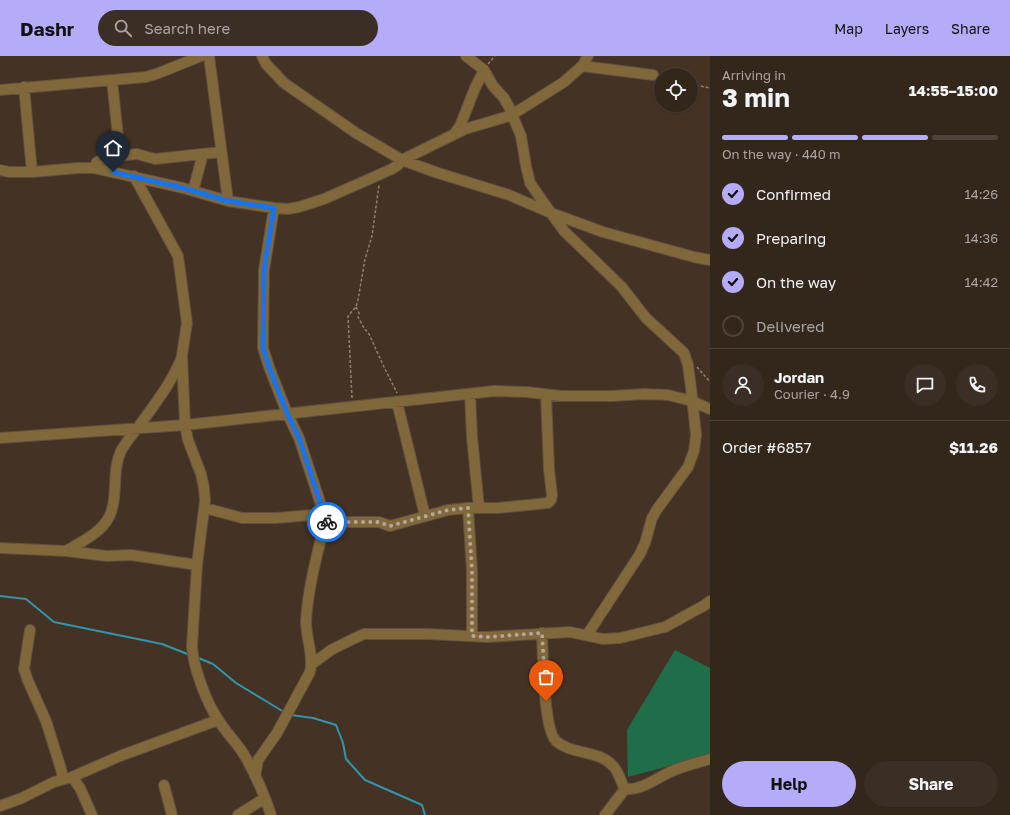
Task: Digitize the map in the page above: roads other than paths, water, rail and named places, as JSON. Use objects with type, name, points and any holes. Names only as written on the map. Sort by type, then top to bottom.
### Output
[{"type":"street","points":[[0,90],[146,77],[201,56]]},
{"type":"street","points":[[209,56],[228,201]]},
{"type":"street","points":[[262,56],[266,64],[284,83],[356,134],[402,160],[438,174],[509,195],[602,232],[674,252],[710,260]]},
{"type":"street","points":[[466,56],[484,70],[493,86],[504,98],[521,136],[530,182],[551,213],[564,231],[621,286],[646,318],[684,353],[688,365],[696,435],[694,451],[688,467],[652,518],[645,543],[640,554],[587,636]]},
{"type":"street","points":[[0,170],[9,172],[32,172],[94,168],[134,176],[228,201],[288,209],[313,203],[380,174],[398,165],[402,160],[454,134],[482,123],[512,114],[564,82],[582,66],[588,56]]},
{"type":"street","points":[[582,66],[653,75]]},
{"type":"street","points":[[454,134],[460,126],[474,88],[484,70]]},
{"type":"street","points":[[112,80],[120,156]]},
{"type":"street","points":[[24,87],[32,172]]},
{"type":"street","points":[[94,168],[97,162],[102,159],[120,156],[137,154],[155,159],[222,152]]},
{"type":"street","points":[[194,191],[203,154]]},
{"type":"street","points":[[134,176],[178,256],[186,323],[182,355],[185,425],[188,440],[203,481],[205,508],[197,564],[192,656],[204,691],[218,720],[246,757],[265,798],[271,815]]},
{"type":"street","points":[[255,776],[258,760],[288,715],[310,672],[312,664],[307,635],[309,595],[324,518],[299,438],[287,413],[263,348],[264,270],[274,208]]},
{"type":"street","points":[[66,551],[102,528],[109,517],[114,503],[118,459],[122,450],[175,374],[182,355]]},
{"type":"street","points":[[0,438],[38,434],[80,433],[185,425],[287,413],[352,408],[494,391],[527,392],[546,395],[668,395],[692,401],[710,409]]},
{"type":"street","points":[[470,394],[472,437],[479,508]]},
{"type":"street","points":[[205,508],[242,518],[324,518],[379,522],[390,526],[448,510],[498,508],[548,503],[551,500],[552,495],[549,469],[546,395]]},
{"type":"street","points":[[400,402],[425,516]]},
{"type":"street","points":[[468,508],[472,571],[472,636]]},
{"type":"street","points":[[0,548],[66,551],[107,556],[131,555],[197,564]]},
{"type":"street","points":[[312,664],[331,650],[364,634],[428,634],[487,637],[570,632],[603,639],[620,638],[665,627],[710,601]]},
{"type":"street","points":[[30,630],[24,669],[28,681],[46,721],[61,768],[67,778],[80,788],[92,815]]},
{"type":"street","points":[[542,633],[550,732],[557,742],[604,759],[612,764],[617,770],[622,785],[625,789],[631,790],[638,788],[675,769],[710,759]]},
{"type":"street","points":[[1,807],[120,756],[218,720]]},
{"type":"street","points":[[246,757],[256,756],[264,751]]},
{"type":"street","points":[[164,785],[172,815]]},
{"type":"street","points":[[605,815],[625,789]]},
{"type":"street","points":[[238,815],[265,798]]},
{"type":"waterway","points":[[0,596],[26,599],[54,622],[162,644],[190,655]]},
{"type":"waterway","points":[[196,657],[213,664],[236,683],[284,712]]},
{"type":"waterway","points":[[291,715],[313,718],[336,725],[343,743],[346,759],[365,780],[422,805],[425,815]]}]
